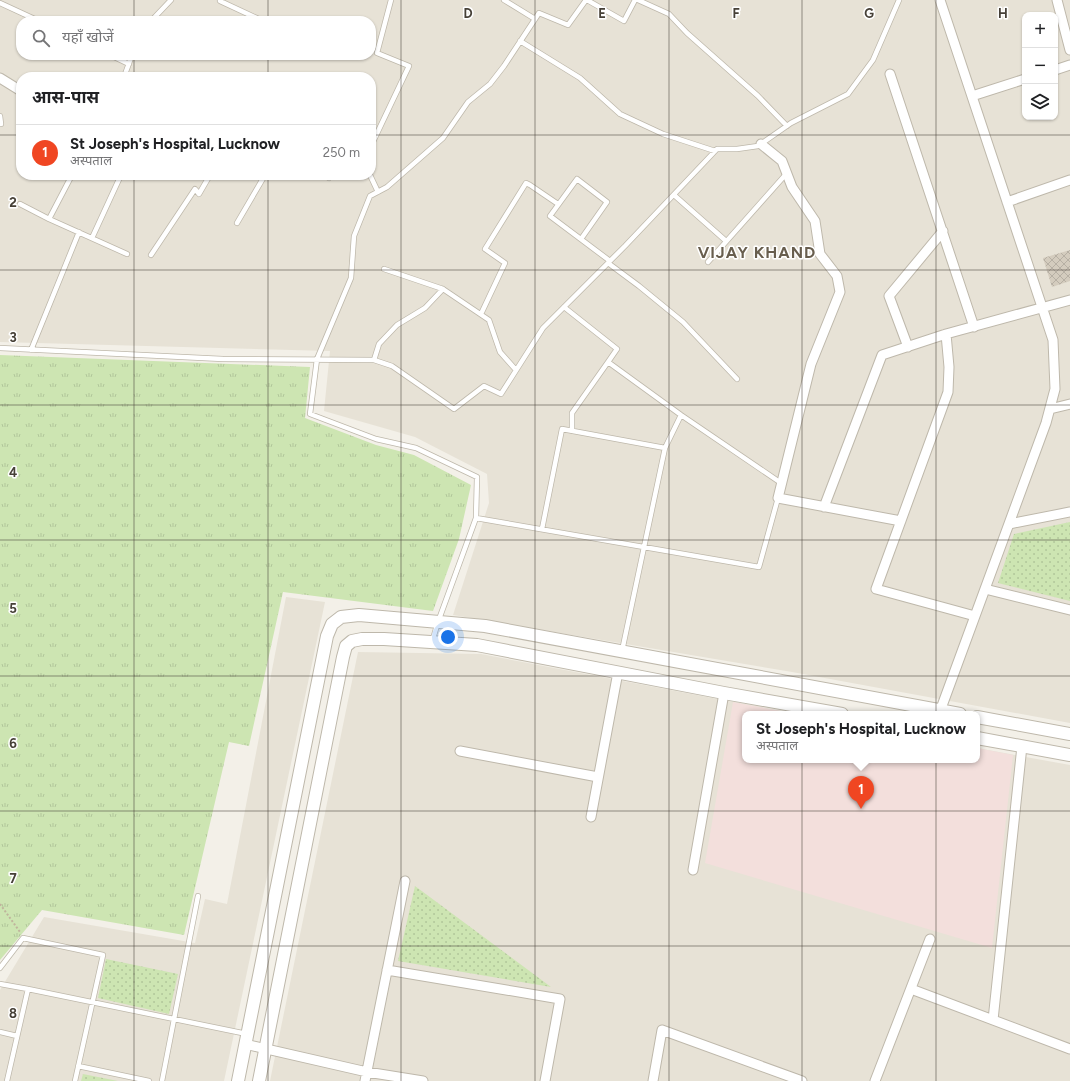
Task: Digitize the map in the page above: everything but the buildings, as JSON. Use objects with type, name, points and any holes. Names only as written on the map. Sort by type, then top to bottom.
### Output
[{"type":"street","points":[[940,0],[1053,340],[1054,389],[1046,423],[940,711]]},
{"type":"street","points":[[1057,0],[1070,50]]},
{"type":"street","points":[[1058,69],[1070,65]]},
{"type":"street","points":[[890,74],[974,327]]},
{"type":"street","points":[[0,78],[16,88]]},
{"type":"street","points":[[972,96],[1022,80]]},
{"type":"street","points":[[761,144],[782,161],[792,187],[816,221],[820,254],[837,276],[840,292],[811,364],[778,498],[901,521]]},
{"type":"street","points":[[1007,202],[1070,180]]},
{"type":"street","points":[[908,346],[889,296],[943,231]]},
{"type":"street","points":[[824,507],[882,355],[946,334],[1070,300]]},
{"type":"street","points":[[946,334],[949,367],[948,392],[876,589],[975,616]]},
{"type":"street","points":[[1050,409],[1070,404]]},
{"type":"street","points":[[1009,524],[1070,512]]},
{"type":"street","points":[[985,588],[1070,610]]},
{"type":"street","points":[[238,1081],[327,636],[332,624],[341,617],[359,615],[485,626],[935,711]]},
{"type":"street","points":[[259,1081],[346,646],[352,641],[362,639],[384,639],[477,645],[825,711]]},
{"type":"street","points":[[591,818],[618,672]]},
{"type":"street","points":[[693,870],[724,693]]},
{"type":"street","points":[[980,718],[1070,734]]},
{"type":"street","points":[[980,739],[1070,755]]},
{"type":"street","points":[[993,1020],[1022,746]]},
{"type":"street","points":[[460,751],[598,776]]},
{"type":"street","points":[[366,1076],[405,881]]},
{"type":"street","points":[[875,1081],[930,939]]},
{"type":"street","points":[[387,970],[560,998],[545,1081]]},
{"type":"street","points":[[911,989],[1070,1049]]},
{"type":"street","points":[[653,1081],[662,1030],[802,1081]]},
{"type":"street","points":[[246,1039],[265,1049],[366,1076],[423,1081]]},
{"type":"lane","points":[[156,16],[171,0]]},
{"type":"lane","points":[[221,0],[220,2],[252,16]]},
{"type":"lane","points":[[376,135],[409,66],[377,53],[391,0]]},
{"type":"lane","points":[[504,0],[535,19]]},
{"type":"lane","points":[[432,642],[476,518],[477,477],[416,448],[376,439],[310,414],[317,359],[351,278],[354,236],[370,196],[387,187],[443,138],[468,102],[490,84],[504,66],[539,13],[568,25],[587,0],[624,22],[637,0],[669,14],[758,96],[787,126]]},
{"type":"lane","points":[[520,41],[580,78],[620,114],[663,134],[715,151],[736,149],[758,146],[787,126],[848,94],[873,60],[900,0]]},
{"type":"lane","points":[[0,2],[29,16]]},
{"type":"lane","points":[[121,60],[129,64]]},
{"type":"lane","points":[[126,72],[130,60]]},
{"type":"lane","points":[[0,116],[1,124]]},
{"type":"lane","points":[[0,348],[223,359],[374,360],[392,366],[454,409],[484,386],[501,394],[542,328],[609,262],[715,151]]},
{"type":"lane","points":[[708,262],[787,173]]},
{"type":"lane","points":[[580,239],[607,202],[577,179],[550,216],[683,322],[737,379]]},
{"type":"lane","points":[[50,219],[70,180]]},
{"type":"lane","points":[[92,238],[119,180]]},
{"type":"lane","points":[[151,255],[195,189],[199,194],[207,180]]},
{"type":"lane","points":[[237,224],[262,180]]},
{"type":"lane","points":[[372,180],[378,192]]},
{"type":"lane","points":[[481,314],[505,263],[485,249],[526,183],[558,204]]},
{"type":"lane","points":[[674,195],[726,241]]},
{"type":"lane","points":[[20,204],[126,254]]},
{"type":"lane","points":[[31,350],[79,232]]},
{"type":"lane","points":[[384,269],[444,289],[489,320],[500,352],[516,370]]},
{"type":"lane","points":[[374,360],[379,344],[397,325],[425,308],[444,289]]},
{"type":"lane","points":[[564,307],[617,349],[572,413],[572,431]]},
{"type":"lane","points":[[608,362],[681,415],[781,483]]},
{"type":"lane","points":[[622,651],[665,448],[681,415]]},
{"type":"lane","points":[[542,529],[562,429],[665,448]]},
{"type":"lane","points":[[476,518],[759,567],[778,498]]},
{"type":"lane","points":[[162,1081],[198,896]]},
{"type":"lane","points":[[0,968],[23,938],[103,955],[75,1081]]},
{"type":"lane","points":[[0,984],[174,1019],[246,1039]]},
{"type":"lane","points":[[7,1081],[28,989]]},
{"type":"lane","points":[[0,1032],[17,1036]]},
{"type":"lane","points":[[78,1066],[149,1081]]},
{"type":"path","points":[[0,904],[23,938]]},
{"type":"shaded area","points":[[0,0],[1070,0],[1070,723],[792,672],[453,615],[489,503],[487,474],[415,437],[324,411],[330,351],[0,342]]},
{"type":"shaded area","points":[[286,597],[325,602],[224,1081],[0,1081],[0,990],[44,917],[195,943],[205,899],[227,904]]},
{"type":"shaded area","points":[[358,652],[481,654],[781,711],[742,711],[742,763],[980,763],[980,749],[1070,765],[1070,1081],[270,1081]]},
{"type":"shaded area","points":[[733,702],[781,711],[742,711],[742,763],[980,763],[980,749],[1013,755],[992,948],[705,863]]},
{"type":"green space","points":[[0,355],[310,367],[305,418],[376,445],[414,455],[471,485],[459,539],[433,611],[283,592],[249,746],[229,742],[184,935],[42,910],[0,960]]},
{"type":"green space","points":[[1070,522],[1070,601],[998,583],[1014,534]]},
{"type":"green space","points":[[415,886],[551,987],[398,961]]},
{"type":"green space","points":[[106,959],[178,974],[169,1014],[98,998]]},
{"type":"green space","points":[[83,1074],[118,1081],[81,1081]]},
{"type":"place","name":"St Joseph's Hospital, Lucknow","points":[[861,809]]},
{"type":"district","name":"VIJAY KHAND","points":[[757,252]]}]
